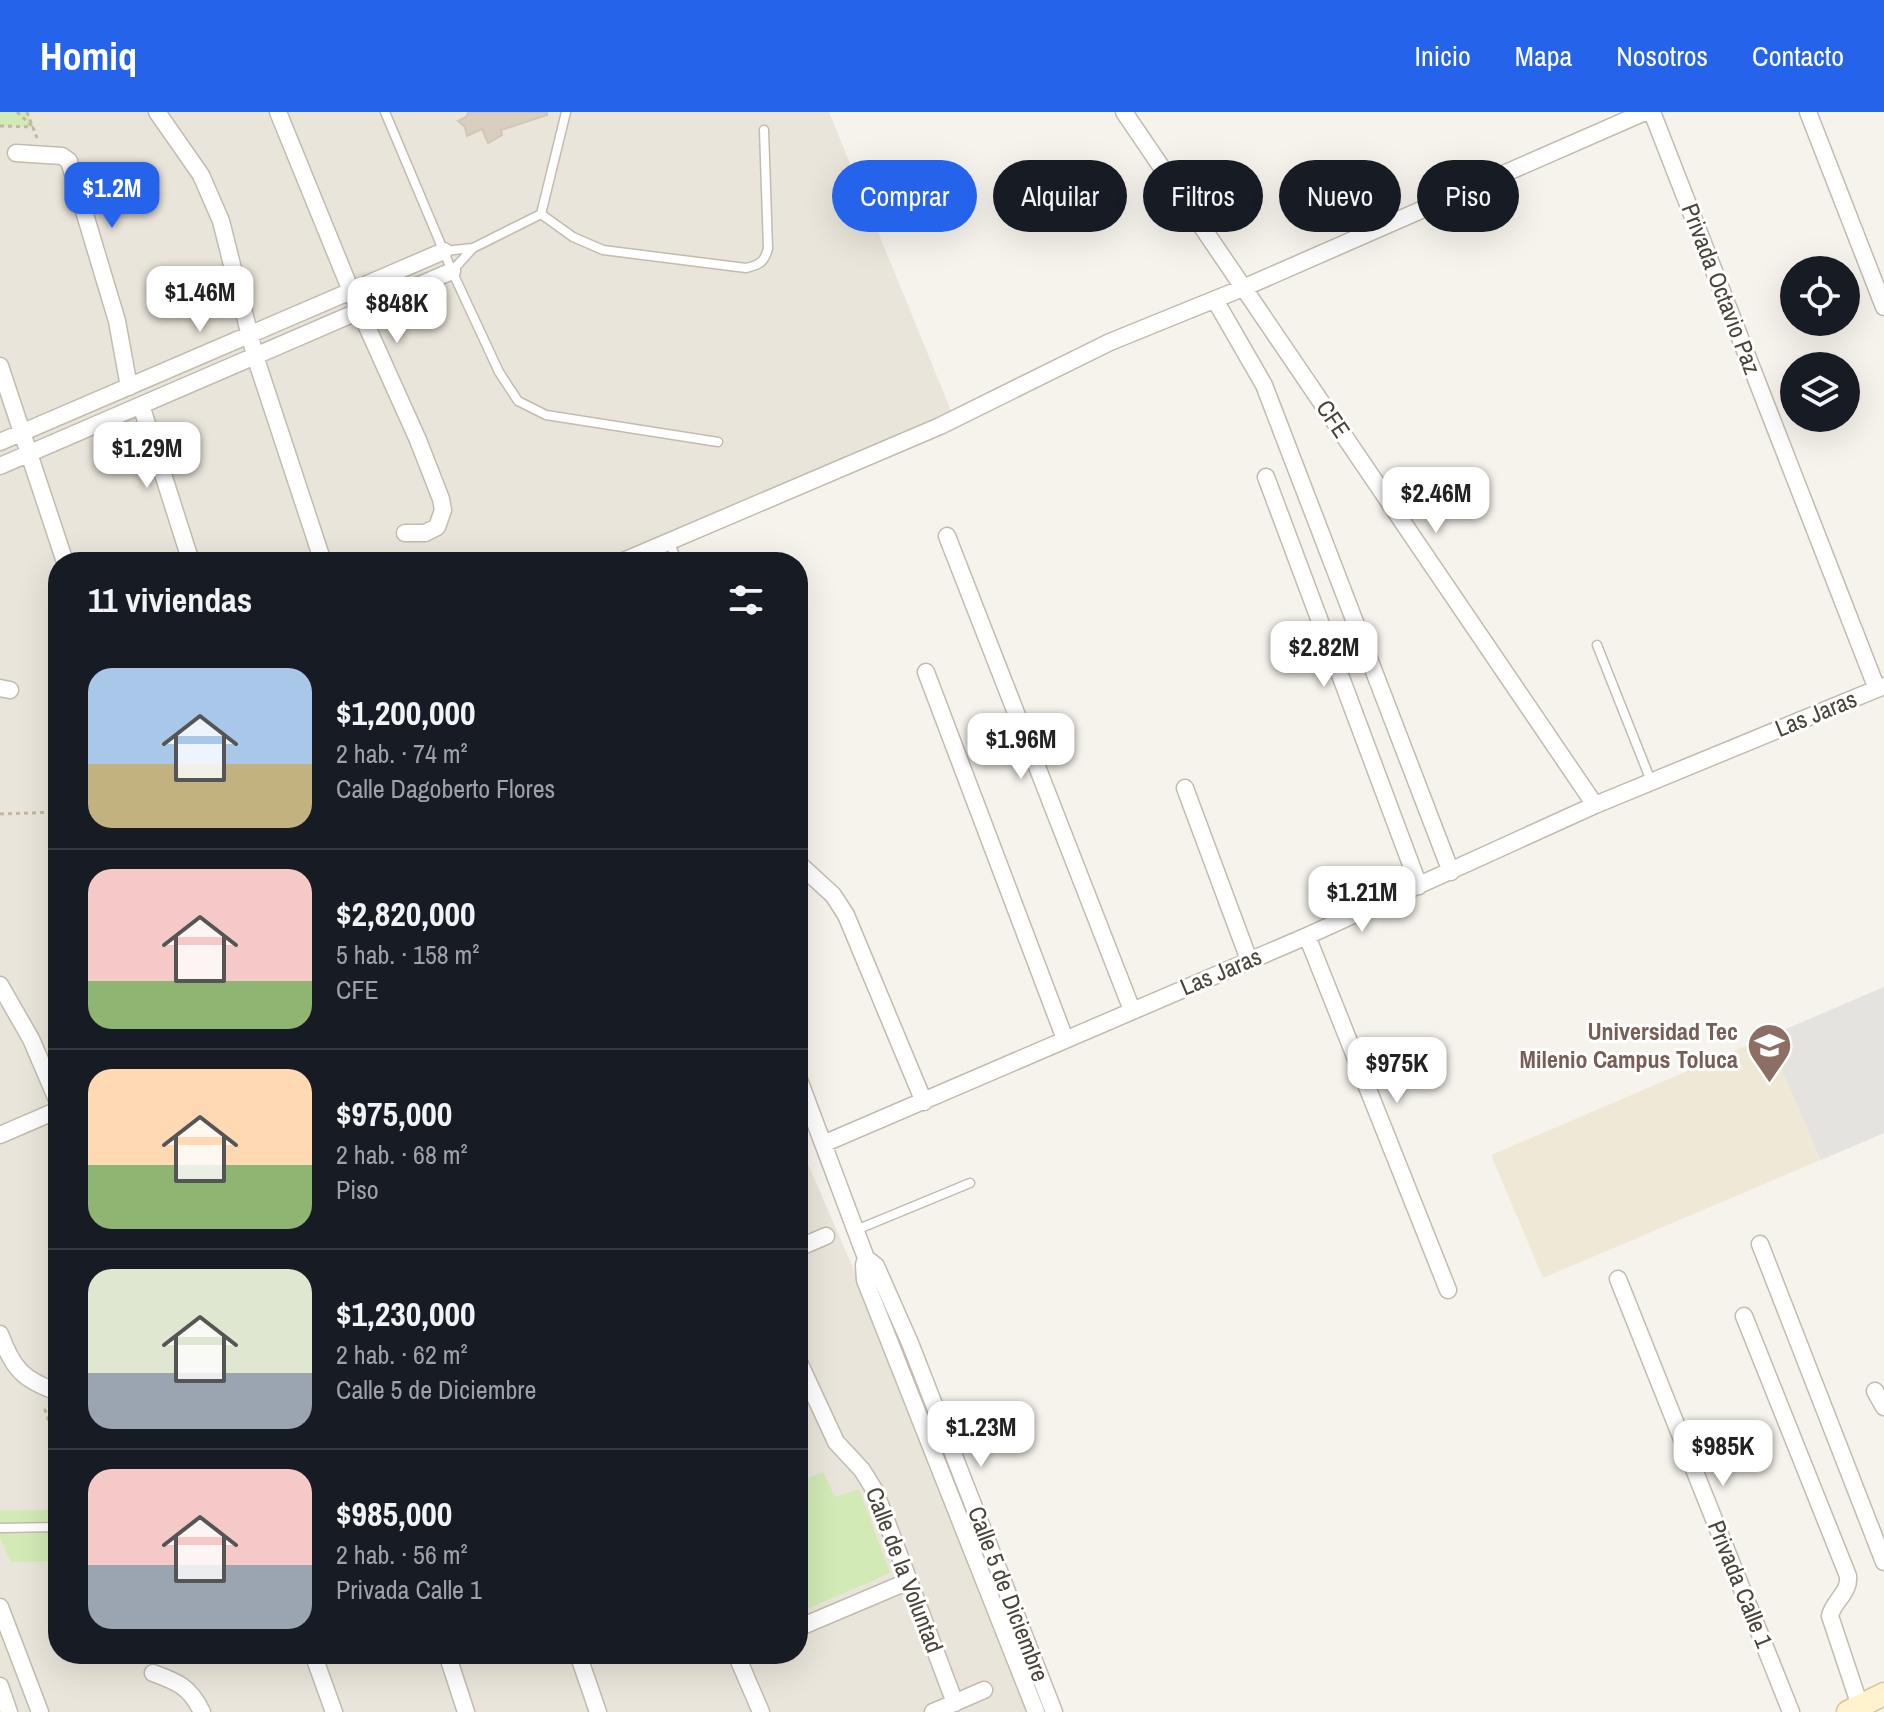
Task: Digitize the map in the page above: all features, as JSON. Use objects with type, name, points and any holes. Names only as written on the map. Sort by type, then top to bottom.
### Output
[{"type":"main road","points":[[1857,1710],[1884,1694]]},
{"type":"street","points":[[157,112],[209,190],[221,221],[255,356],[320,552]]},
{"type":"street","points":[[278,112],[351,291],[418,440],[443,510],[432,532],[405,533]]},
{"type":"street","name":"CFE","points":[[1124,112],[1595,805]]},
{"type":"street","points":[[645,552],[940,426],[1058,366],[1645,112]]},
{"type":"street","name":"Privada Octavio Paz","points":[[1652,112],[1880,688]]},
{"type":"street","points":[[1808,112],[1884,307]]},
{"type":"street","points":[[16,153],[66,157],[73,169],[117,321],[129,387]]},
{"type":"street","points":[[0,442],[444,251]]},
{"type":"street","points":[[0,466],[452,271]]},
{"type":"street","points":[[1215,300],[1264,385],[1451,872]]},
{"type":"street","points":[[0,366],[62,552]]},
{"type":"street","points":[[141,405],[188,552]]},
{"type":"street","points":[[1266,477],[1419,886]]},
{"type":"street","points":[[947,536],[1132,1010]]},
{"type":"street","points":[[926,672],[1065,1039]]},
{"type":"street","name":"Las Jaras","points":[[823,1144],[1307,936],[1595,805],[1880,688]]},
{"type":"street","points":[[1185,788],[1249,960]]},
{"type":"street","points":[[808,872],[833,895],[846,915],[924,1102]]},
{"type":"street","points":[[1307,936],[1448,1290]]},
{"type":"street","points":[[0,985],[31,1039],[48,1079]]},
{"type":"street","name":"Calle 5 de Diciembre","points":[[808,1104],[866,1258],[876,1266],[910,1343],[1054,1712]]},
{"type":"street","points":[[0,1135],[48,1114]]},
{"type":"street","points":[[808,1244],[826,1236]]},
{"type":"street","points":[[1760,1244],[1884,1562]]},
{"type":"street","name":"Calle 5 de Diciembre","points":[[866,1258],[865,1280],[1036,1712]]},
{"type":"street","name":"Privada Calle 1","points":[[1618,1279],[1791,1712]]},
{"type":"street","points":[[1744,1316],[1848,1576],[1847,1589],[1830,1616],[1857,1710]]},
{"type":"street","points":[[0,1334],[13,1366],[48,1389]]},
{"type":"street","name":"Calle de la Voluntad","points":[[808,1382],[836,1442],[862,1470],[875,1491],[955,1703]]},
{"type":"street","points":[[1875,1391],[1884,1407]]},
{"type":"street","points":[[808,1624],[909,1581]]},
{"type":"street","points":[[0,1607],[40,1712]]},
{"type":"street","points":[[317,1664],[334,1712]]},
{"type":"street","points":[[450,1664],[466,1712]]},
{"type":"street","points":[[581,1664],[598,1712]]},
{"type":"street","points":[[740,1664],[761,1712]]},
{"type":"street","points":[[153,1673],[179,1682],[202,1712]]},
{"type":"street","points":[[0,1686],[9,1712]]},
{"type":"street","points":[[933,1712],[984,1690]]},
{"type":"lane","points":[[385,112],[452,271],[499,372],[510,391],[526,407],[546,415],[718,442]]},
{"type":"lane","points":[[444,251],[473,248],[541,214],[566,112]]},
{"type":"lane","points":[[541,214],[573,237],[603,250],[746,268],[757,266],[766,258],[768,248],[764,130]]},
{"type":"lane","points":[[452,271],[473,248]]},
{"type":"lane","points":[[669,542],[674,552]]},
{"type":"lane","points":[[1597,645],[1651,781]]},
{"type":"lane","points":[[856,1230],[970,1183]]},
{"type":"lane","points":[[0,1528],[48,1527]]},
{"type":"path","points":[[17,112],[33,127]]},
{"type":"path","points":[[27,112],[43,154]]},
{"type":"path","points":[[0,126],[33,127]]},
{"type":"path","points":[[0,814],[48,812]]},
{"type":"shaded area","points":[[0,112],[829,112],[849,160],[832,160],[832,232],[878,232],[952,413],[641,552],[48,552],[48,1664],[808,1664],[808,1164],[1046,1712],[0,1712]]},
{"type":"shaded area","name":"Universidad Tec Milenio Campus Toluca","points":[[1884,987],[1884,1133],[1543,1278],[1491,1155]]},
{"type":"shaded area","points":[[1884,987],[1884,1133],[1821,1160],[1768,1037]]},
{"type":"green space","points":[[0,112],[27,112],[33,127],[0,126]]},
{"type":"green space","points":[[823,1472],[835,1497],[859,1489],[890,1573],[808,1609],[808,1478]]},
{"type":"green space","points":[[0,1510],[48,1510],[48,1561],[11,1562],[0,1538]]},
{"type":"building","points":[[469,112],[547,112],[547,115],[501,130],[502,135],[488,143],[482,129],[467,136],[465,127],[458,121]]},
{"type":"place","name":"Universidad Tec Milenio Campus Toluca","points":[[1769,1085]]}]
